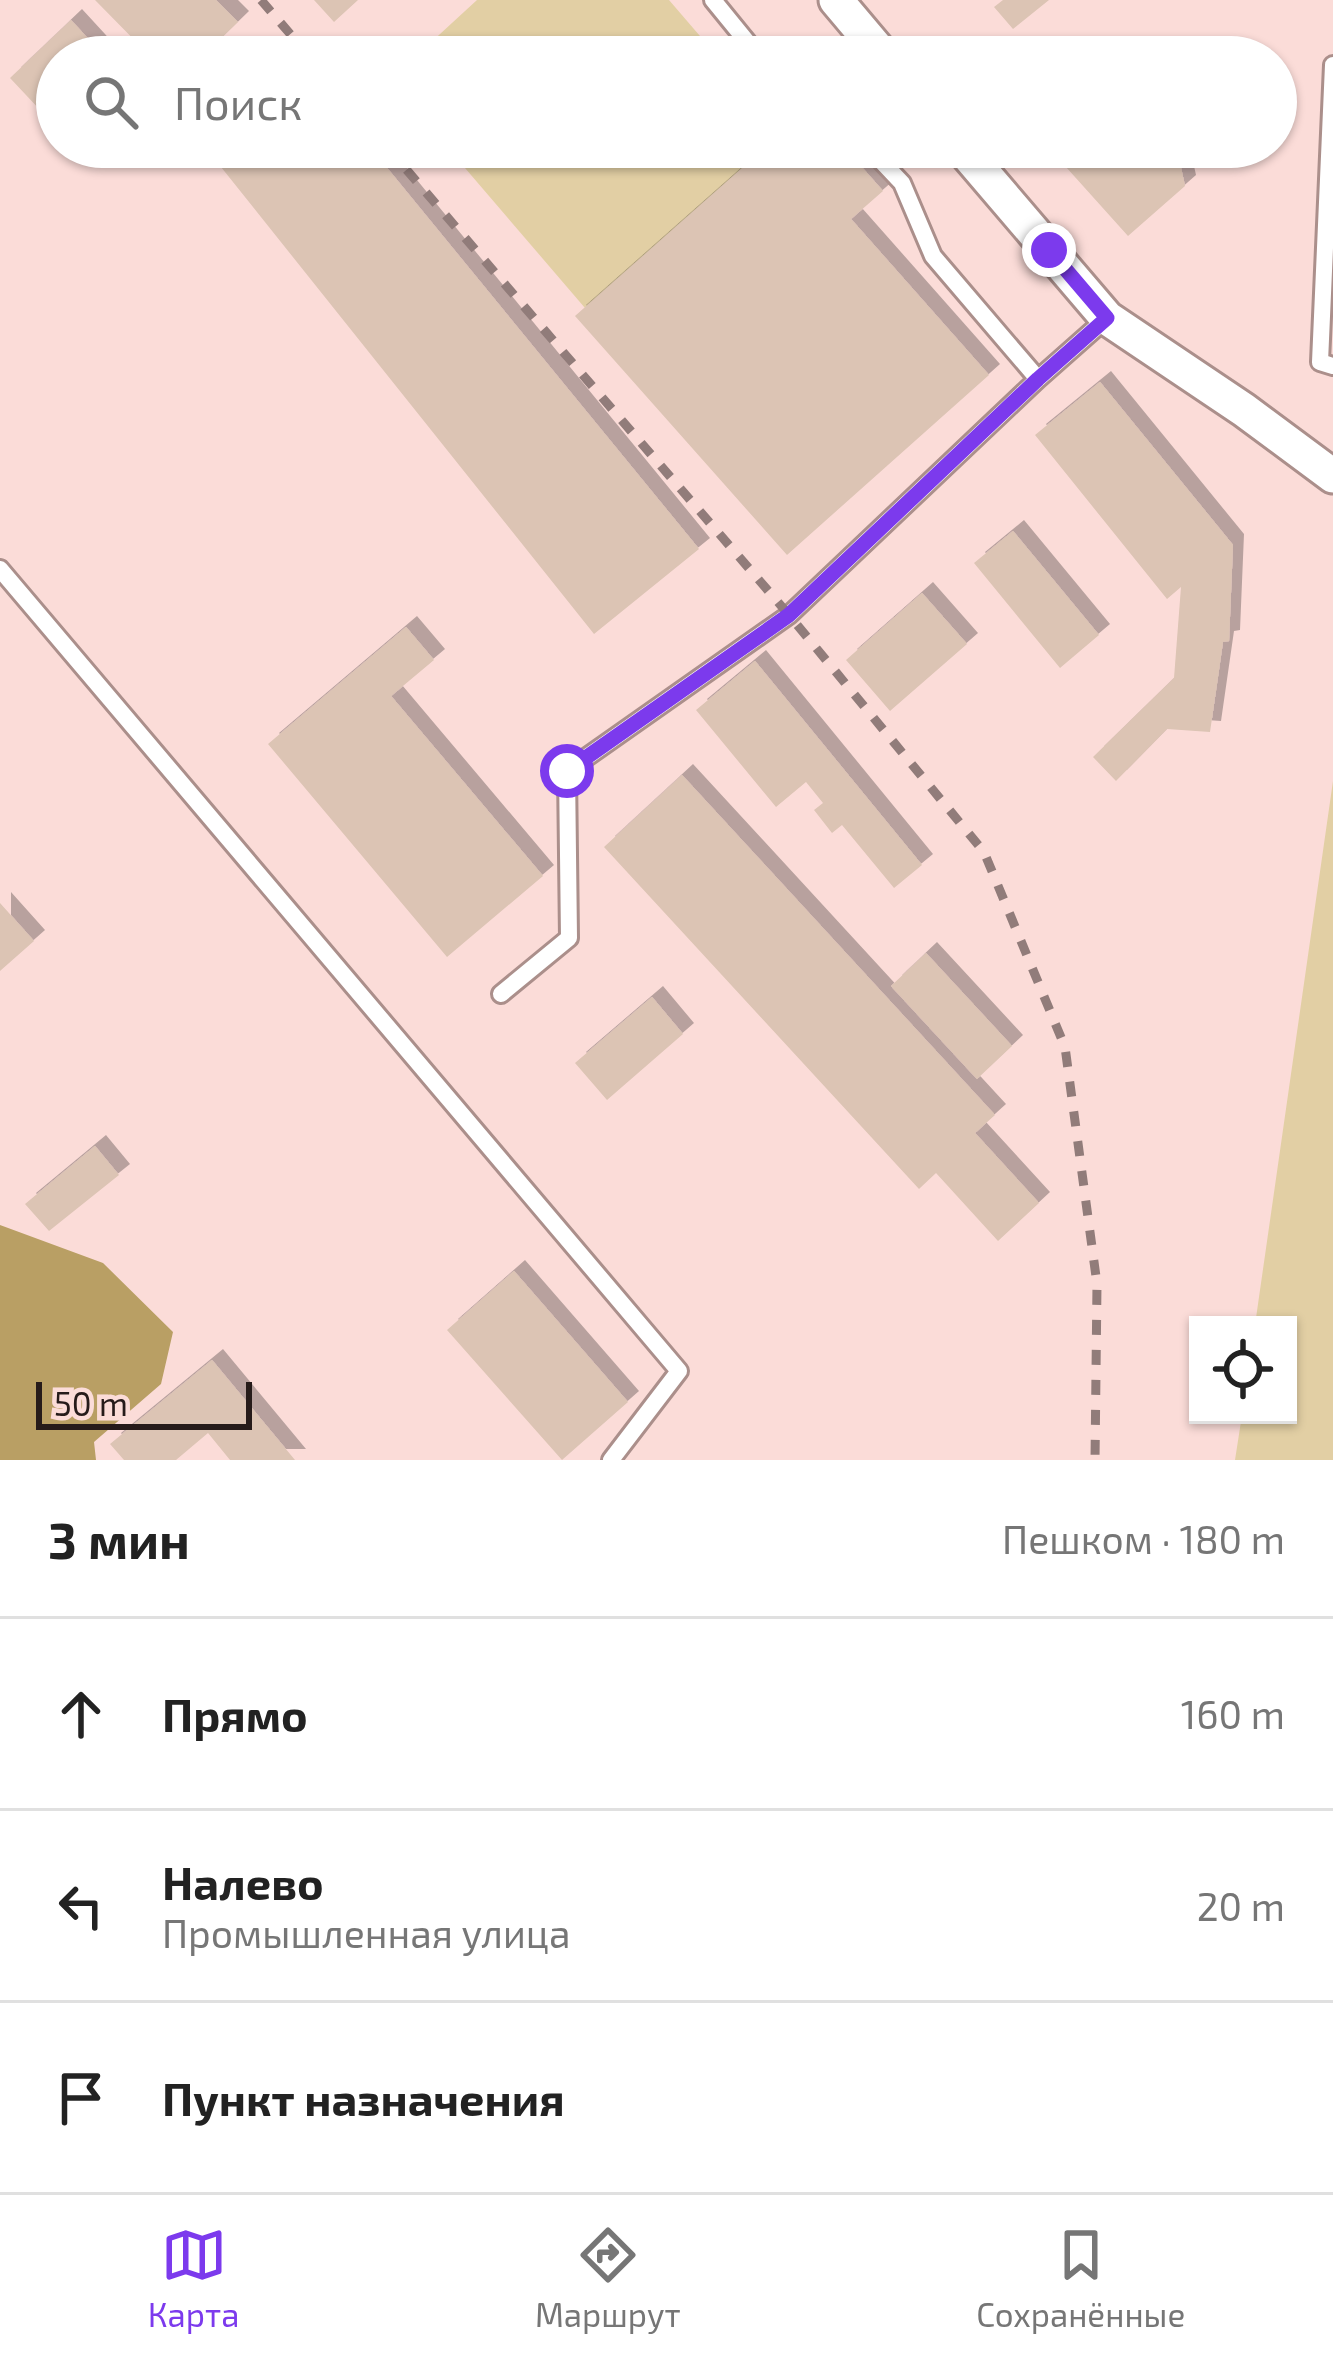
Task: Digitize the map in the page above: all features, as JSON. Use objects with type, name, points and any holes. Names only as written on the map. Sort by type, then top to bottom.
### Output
[{"type":"street","points":[[836,0],[866,36]]},
{"type":"street","points":[[979,168],[1107,318],[1333,476]]},
{"type":"lane","points":[[713,0],[743,36]]},
{"type":"lane","points":[[1333,65],[1321,362],[1333,366]]},
{"type":"lane","points":[[887,168],[902,184],[933,256],[1038,379]]},
{"type":"lane","points":[[501,994],[568,938],[567,771],[789,615],[1107,318]]},
{"type":"lane","points":[[0,569],[679,1371],[611,1460]]},
{"type":"shaded area","points":[[477,0],[669,0],[700,36],[438,36]]},
{"type":"shaded area","points":[[465,168],[742,168],[585,308]]},
{"type":"shaded area","points":[[1333,781],[1333,1460],[1235,1460],[1241,1424],[1297,1424],[1297,1316],[1256,1316]]},
{"type":"shaded area","points":[[0,1225],[103,1263],[173,1332],[161,1384],[94,1442],[96,1460],[0,1460]]},
{"type":"building","points":[[95,0],[216,0],[238,22],[224,36],[130,36]]},
{"type":"building","points":[[314,0],[358,0],[334,22]]},
{"type":"building","points":[[1003,0],[1049,0],[1013,29],[994,7]]},
{"type":"building","points":[[71,20],[86,36],[54,36]]},
{"type":"building","points":[[36,53],[36,106],[10,78]]},
{"type":"building","points":[[222,168],[387,168],[699,549],[594,634]]},
{"type":"building","points":[[742,168],[863,168],[883,191],[851,219],[989,375],[787,555],[575,316]]},
{"type":"building","points":[[1067,168],[1181,168],[1185,186],[1128,236]]},
{"type":"building","points":[[1100,382],[1233,545],[1229,641],[1223,642],[1210,732],[1167,729],[1116,781],[1093,757],[1174,678],[1181,587],[1167,599],[1035,435]]},
{"type":"building","points":[[1013,531],[1099,635],[1060,668],[974,563]]},
{"type":"building","points":[[922,593],[967,644],[890,711],[846,660]]},
{"type":"building","points":[[406,627],[434,660],[391,696],[543,876],[447,957],[268,744]]},
{"type":"building","points":[[755,661],[922,865],[894,888],[842,825],[832,833],[814,810],[823,803],[806,782],[776,807],[696,710]]},
{"type":"building","points":[[682,775],[995,1115],[975,1133],[1039,1203],[998,1241],[936,1173],[919,1189],[604,847]]},
{"type":"building","points":[[0,903],[34,941],[0,971]]},
{"type":"building","points":[[926,953],[1012,1046],[977,1079],[891,986]]},
{"type":"building","points":[[652,997],[683,1034],[607,1100],[575,1063]]},
{"type":"building","points":[[95,1146],[119,1175],[49,1231],[25,1204]]},
{"type":"building","points":[[514,1271],[628,1402],[562,1460],[447,1330]]},
{"type":"building","points":[[212,1360],[295,1460],[230,1460],[208,1433],[176,1460],[124,1460],[110,1444]]},
{"type":"railway","points":[[261,0],[292,36]]},
{"type":"railway","points":[[405,168],[789,615],[984,852],[1065,1047],[1097,1284],[1095,1460]]},
{"type":"route","points":[[567,771],[789,615],[1107,318],[1049,250]]}]
